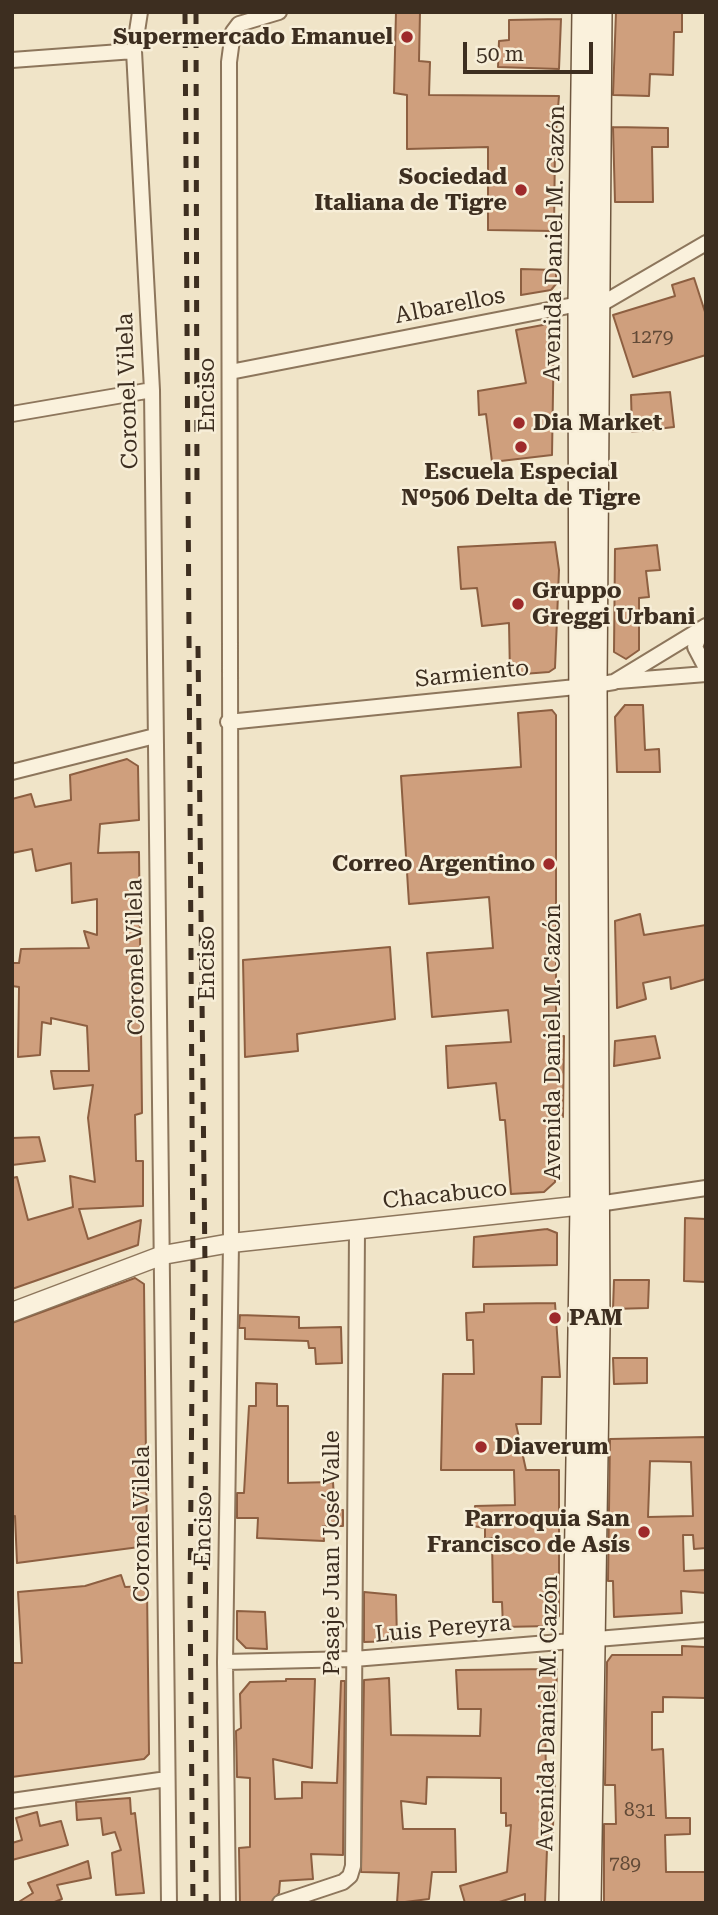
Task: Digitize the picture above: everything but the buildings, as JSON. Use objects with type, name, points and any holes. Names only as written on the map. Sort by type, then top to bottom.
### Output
[{"type":"main road","name":"Avenida Daniel M. Cazón","points":[[583,12],[596,684],[586,1640],[590,1903]]},
{"type":"main road","name":"Avenida Daniel M. Cazón","points":[[588,305],[601,12]]},
{"type":"main road","name":"Avenida Daniel M. Cazón","points":[[570,1903],[586,1640]]},
{"type":"street","name":"Coronel Vilela","points":[[140,12],[134,51],[152,390],[169,1903]]},
{"type":"street","name":"Enciso","points":[[228,1903],[225,1662],[231,1243],[228,722],[229,62],[233,32],[239,24],[279,12]]},
{"type":"street","points":[[12,60],[134,51]]},
{"type":"street","name":"Albarellos","points":[[230,372],[588,305],[706,243]]},
{"type":"street","points":[[12,414],[152,390]]},
{"type":"street","points":[[596,684],[706,671],[695,647],[704,628]]},
{"type":"street","name":"Sarmiento","points":[[228,722],[596,684],[704,628]]},
{"type":"street","points":[[12,772],[155,736]]},
{"type":"street","name":"Chacabuco","points":[[163,1255],[231,1243],[590,1205],[706,1188]]},
{"type":"street","name":"Pasaje Juan José Valle","points":[[280,1903],[343,1882],[350,1875],[353,1866],[357,1229]]},
{"type":"street","points":[[12,1312],[163,1255]]},
{"type":"street","name":"Luis Pereyra","points":[[225,1662],[354,1659],[706,1630]]},
{"type":"street","points":[[12,1801],[167,1779]]},
{"type":"railway","points":[[185,12],[193,1268],[190,1600],[193,1903]]},
{"type":"railway","points":[[196,12],[197,492]]},
{"type":"railway","points":[[198,646],[205,1265],[206,1903]]},
{"type":"place","name":"Supermercado Emanuel","points":[[407,37]]},
{"type":"place","name":"Sociedad Italiana de Tigre","points":[[521,190]]},
{"type":"place","name":"Dia Market","points":[[519,423]]},
{"type":"place","name":"Escuela Especial Nº506 Delta de Tigre","points":[[521,447]]},
{"type":"place","name":"Gruppo Greggi Urbani","points":[[518,604]]},
{"type":"place","name":"Correo Argentino","points":[[549,864]]},
{"type":"place","name":"PAM","points":[[555,1318]]},
{"type":"place","name":"Diaverum","points":[[481,1447]]},
{"type":"place","name":"Parroquia San Francisco de Asís","points":[[644,1532]]}]
